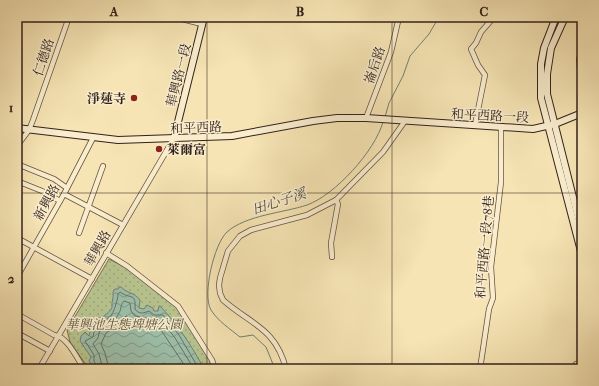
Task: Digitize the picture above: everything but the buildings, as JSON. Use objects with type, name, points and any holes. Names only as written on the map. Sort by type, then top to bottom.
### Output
[{"type":"street","name":"仁德路","points":[[17,146],[29,130],[69,17]]},
{"type":"street","points":[[174,17],[202,24]]},
{"type":"street","name":"華興路一段","points":[[174,138],[204,17]]},
{"type":"street","name":"崙后路","points":[[366,118],[391,52],[398,17]]},
{"type":"street","points":[[475,125],[485,75],[478,65],[471,49],[476,43],[481,32],[494,17]]},
{"type":"street","points":[[556,17],[544,48],[541,64],[542,98],[582,233]]},
{"type":"street","points":[[565,17],[551,48],[548,74],[548,94],[551,125],[582,255]]},
{"type":"street","points":[[579,59],[582,96]]},
{"type":"street","name":"和平西路一段","points":[[375,119],[533,129],[551,125],[582,113]]},
{"type":"street","name":"和平西路","points":[[17,128],[118,140],[232,136],[337,118],[375,119]]},
{"type":"street","points":[[286,369],[280,352],[270,335],[222,300],[219,285],[228,251],[245,233],[251,230],[307,215],[336,200],[383,152],[404,120]]},
{"type":"street","name":"和平西路一段78巷","points":[[480,369],[492,298],[492,267],[501,182],[501,127]]},
{"type":"street","name":"新興路","points":[[17,277],[64,194],[93,138]]},
{"type":"street","name":"華興路","points":[[39,369],[174,138]]},
{"type":"street","points":[[22,166],[54,179],[67,188]]},
{"type":"street","points":[[79,233],[103,166]]},
{"type":"street","points":[[17,181],[42,191],[60,201]]},
{"type":"street","points":[[64,194],[123,225]]},
{"type":"street","points":[[332,257],[331,243],[338,204],[336,200]]},
{"type":"street","points":[[17,238],[92,279]]},
{"type":"street","points":[[106,254],[127,266],[178,306],[212,360],[215,369]]},
{"type":"street","points":[[18,317],[54,335],[59,335],[65,340],[81,368]]},
{"type":"street","points":[[17,342],[19,334],[50,351]]},
{"type":"street","points":[[576,364],[582,366]]},
{"type":"green space","name":"華興池生態埤塘公園","points":[[109,259],[128,269],[180,311],[211,359],[214,369],[89,369],[70,342],[67,330]]},
{"type":"water","name":"華興池生態埤塘公園","points":[[119,287],[138,297],[140,300],[139,308],[144,309],[147,305],[153,308],[154,311],[158,311],[160,306],[184,336],[204,369],[95,369],[89,361],[91,357],[80,341],[81,336],[85,332],[89,336],[89,322],[104,316],[109,312],[112,308],[113,292]]},
{"type":"waterway","name":"田心子溪","points":[[385,117],[389,103],[403,76],[410,56],[429,34],[439,17]]},
{"type":"waterway","name":"田心子溪","points":[[275,369],[266,347],[253,335],[240,337],[221,321],[211,310],[208,293],[209,282],[218,247],[222,238],[235,226],[254,218],[307,205],[330,192],[363,158],[372,146],[383,122]]},
{"type":"place","name":"淨蓮寺","points":[[134,98]]},
{"type":"place","name":"萊爾富","points":[[159,149]]}]
